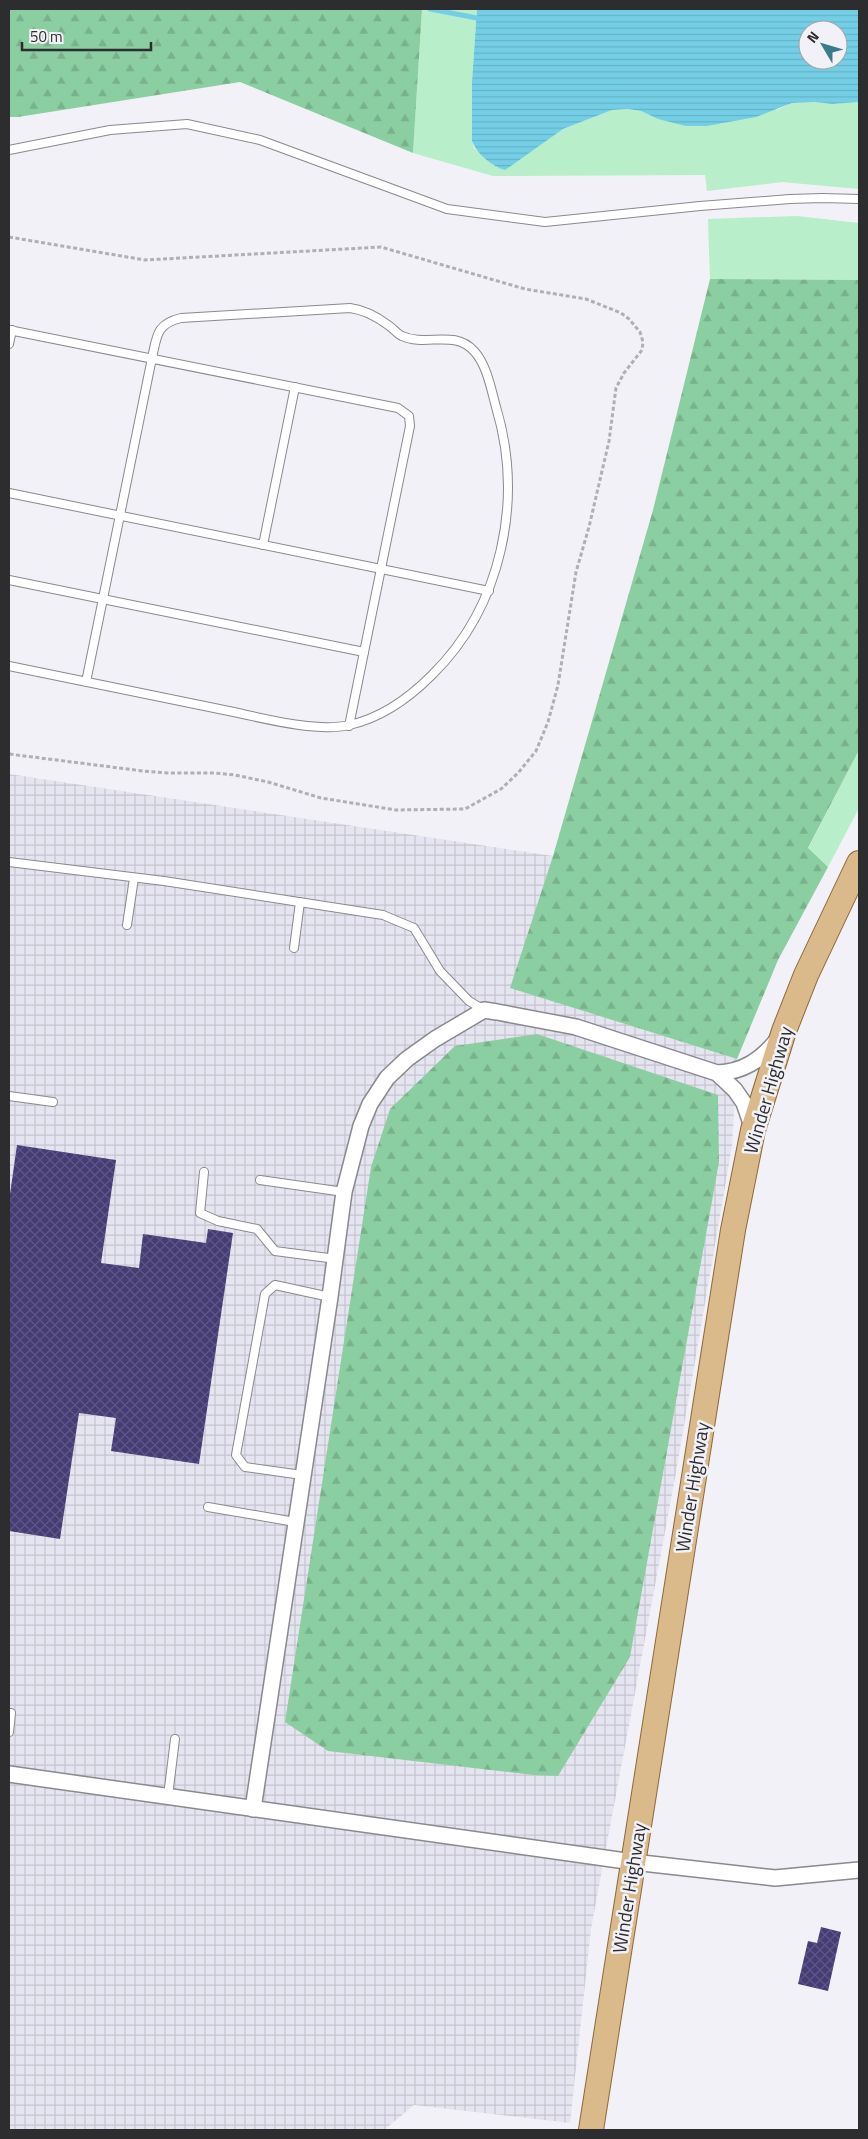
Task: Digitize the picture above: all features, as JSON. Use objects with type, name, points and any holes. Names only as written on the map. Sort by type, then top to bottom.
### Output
[{"type":"main road","name":"Winder Highway","points":[[591,2130],[727,1270],[753,1130],[784,1031],[806,975],[859,863]]},
{"type":"street","points":[[252,1809],[336,1259],[344,1192],[361,1126],[370,1104],[386,1078],[407,1059],[435,1039],[484,1010],[576,1027],[717,1073],[729,1083],[744,1103],[753,1130]]},
{"type":"street","points":[[717,1073],[745,1068],[758,1060],[769,1050],[784,1031]]},
{"type":"street","points":[[9,1774],[633,1862],[775,1878],[859,1870]]},
{"type":"lane","points":[[9,150],[110,130],[187,124],[260,140],[447,209],[545,222],[790,199],[859,200]]},
{"type":"lane","points":[[9,666],[86,682],[300,725],[349,726],[393,709],[442,666],[462,641],[489,591],[501,552],[507,518],[509,487],[507,455],[501,422],[492,392],[482,363],[473,350],[459,341],[444,338],[414,339],[402,336],[378,317],[364,310],[350,308],[181,318],[169,321],[159,330],[152,358],[86,682]]},
{"type":"lane","points":[[9,344],[10,330],[398,408],[408,416],[410,426],[349,726]]},
{"type":"lane","points":[[263,545],[295,386]]},
{"type":"lane","points":[[9,493],[489,591]]},
{"type":"lane","points":[[9,580],[364,652]]},
{"type":"lane","points":[[9,862],[134,878],[383,915],[414,928],[440,971],[468,1001],[484,1010]]},
{"type":"lane","points":[[127,925],[134,878]]},
{"type":"lane","points":[[294,948],[300,902]]},
{"type":"lane","points":[[9,1096],[53,1102]]},
{"type":"lane","points":[[204,1172],[200,1213],[218,1221],[257,1229],[275,1251],[336,1259]]},
{"type":"lane","points":[[260,1180],[344,1192]]},
{"type":"lane","points":[[302,1475],[245,1468],[236,1455],[265,1294],[275,1285],[330,1297]]},
{"type":"lane","points":[[208,1507],[295,1522]]},
{"type":"lane","points":[[9,1732],[11,1713]]},
{"type":"lane","points":[[168,1796],[175,1739]]},
{"type":"shaded area","points":[[9,774],[553,856],[511,988],[737,1059],[732,1146],[675,1478],[591,1929],[570,2123],[414,2105],[384,2130],[9,2130]]},
{"type":"green space","points":[[9,9],[422,9],[413,153],[240,82],[9,117]]},
{"type":"green space","points":[[422,9],[477,9],[472,82],[472,141],[474,148],[498,168],[563,129],[612,110],[628,109],[641,111],[658,119],[720,124],[779,109],[792,103],[815,102],[832,104],[859,102],[859,189],[782,182],[707,191],[705,175],[493,176],[413,153]]},
{"type":"green space","points":[[797,216],[859,223],[859,280],[710,279],[708,219]]},
{"type":"green space","points":[[710,279],[859,280],[859,750],[808,848],[828,867],[778,960],[737,1059],[510,988],[553,856],[653,510]]},
{"type":"green space","points":[[859,750],[859,808],[828,867],[808,849]]},
{"type":"green space","points":[[537,1034],[718,1095],[719,1162],[630,1657],[558,1776],[534,1775],[328,1751],[285,1722],[371,1167],[390,1109],[455,1046]]},
{"type":"water","points":[[477,9],[859,9],[859,102],[832,104],[815,102],[792,103],[756,117],[707,126],[686,126],[658,119],[641,111],[628,109],[612,110],[563,129],[505,170],[495,166],[486,159],[477,150],[472,141],[472,82]]},
{"type":"building","points":[[17,1145],[116,1160],[101,1263],[139,1268],[143,1234],[206,1243],[208,1229],[233,1233],[199,1464],[111,1451],[116,1418],[79,1413],[60,1539],[9,1531],[9,1201]]},
{"type":"building","points":[[821,1927],[841,1932],[828,1991],[798,1984],[808,1941],[817,1943]]},
{"type":"waterway","points":[[430,9],[477,18]]}]
